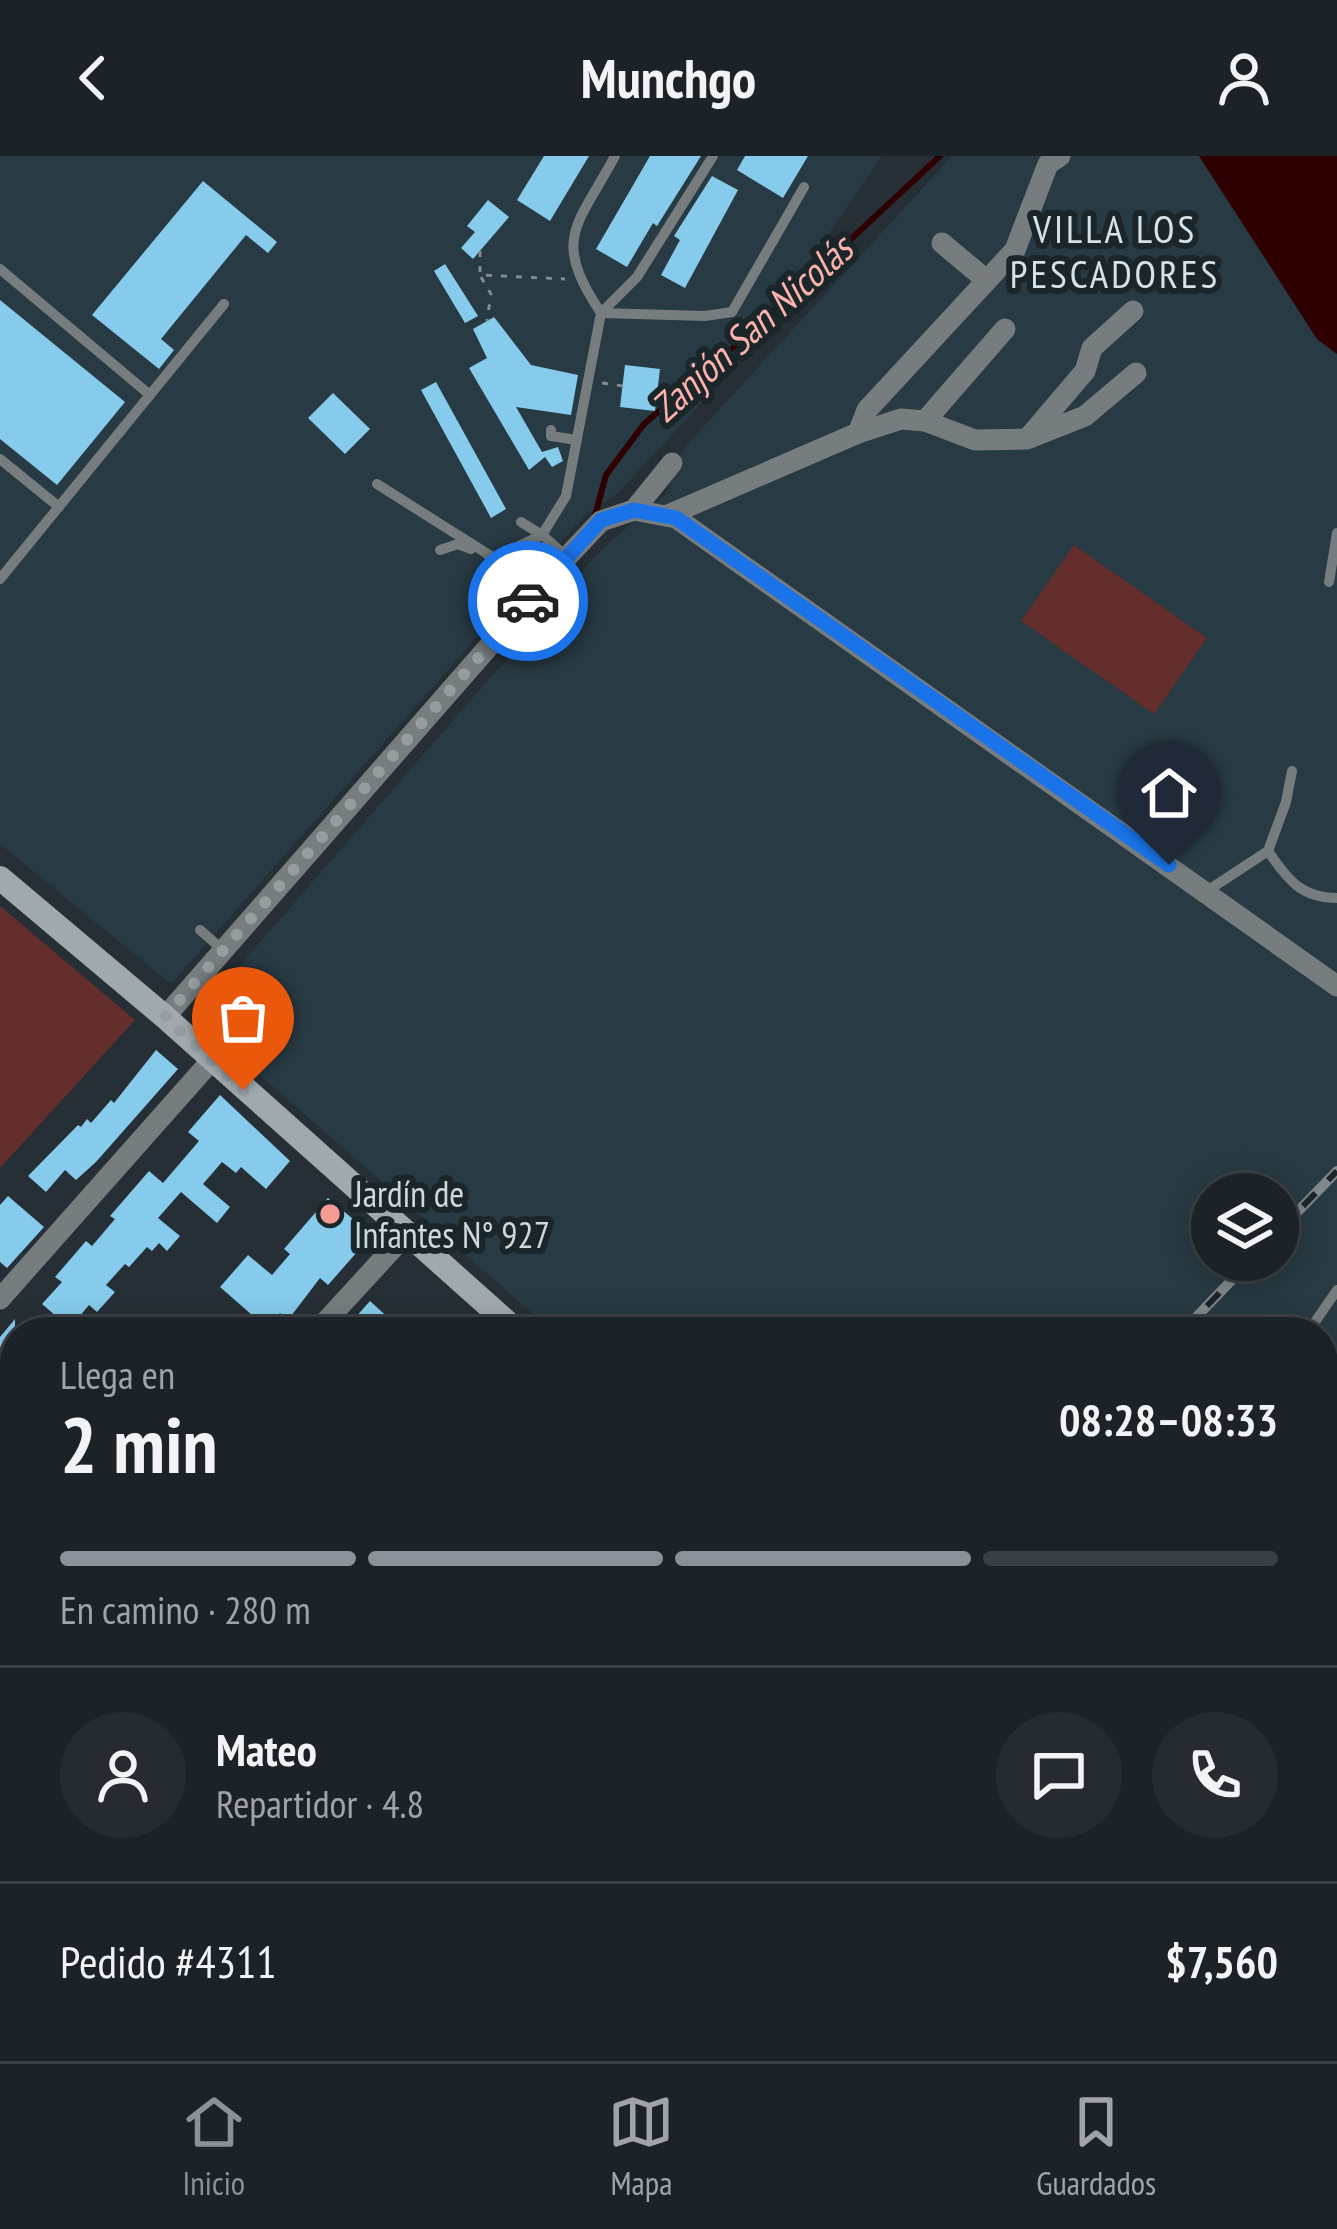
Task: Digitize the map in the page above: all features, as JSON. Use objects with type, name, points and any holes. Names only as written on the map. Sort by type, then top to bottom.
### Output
[{"type":"main road","points":[[0,878],[165,1017],[501,1317]]},
{"type":"street","points":[[857,434],[867,410],[1015,250],[1048,164],[1060,156]]},
{"type":"street","points":[[942,244],[986,279]]},
{"type":"street","points":[[1027,439],[1085,371],[1092,348],[1133,310]]},
{"type":"street","points":[[925,421],[1005,329]]},
{"type":"street","points":[[666,516],[901,419],[925,421],[975,440],[1027,439],[1085,416],[1136,374]]},
{"type":"street","points":[[634,510],[672,464]]},
{"type":"street","points":[[165,1017],[566,557],[601,520],[634,510],[676,518],[1337,986]]},
{"type":"street","points":[[0,1299],[211,1061]]},
{"type":"street","points":[[330,1317],[407,1233]]},
{"type":"lane","points":[[601,313],[579,280],[571,255],[574,231],[615,156]]},
{"type":"lane","points":[[489,573],[494,558],[542,535],[566,496],[601,313],[637,277],[713,156]]},
{"type":"lane","points":[[601,313],[705,316],[732,311],[804,187]]},
{"type":"lane","points":[[0,269],[150,395]]},
{"type":"lane","points":[[0,580],[224,304]]},
{"type":"lane","points":[[551,430],[551,436],[577,440]]},
{"type":"lane","points":[[0,460],[58,507]]},
{"type":"lane","points":[[377,484],[494,558]]},
{"type":"lane","points":[[521,522],[566,557]]},
{"type":"lane","points":[[1329,582],[1337,533]]},
{"type":"lane","points":[[440,550],[458,544],[494,558]]},
{"type":"lane","points":[[1208,891],[1268,851],[1292,770]]},
{"type":"lane","points":[[1268,851],[1290,884],[1319,898],[1337,898]]},
{"type":"lane","points":[[200,930],[223,950]]},
{"type":"lane","points":[[1318,1317],[1337,1290]]},
{"type":"path","points":[[480,251],[480,275],[491,294],[487,321]]},
{"type":"path","points":[[480,275],[579,280]]},
{"type":"path","points":[[588,381],[623,386]]},
{"type":"shaded area","points":[[0,156],[882,156],[746,355],[617,494],[584,516],[171,984],[0,844]]},
{"type":"shaded area","points":[[952,156],[1199,156],[1317,339],[1337,354],[1337,1317],[537,1317],[194,1018],[602,549],[666,494],[683,449]]},
{"type":"shaded area","points":[[1199,156],[1337,156],[1337,354],[1317,339]]},
{"type":"shaded area","points":[[1074,545],[1207,638],[1154,714],[1021,621]]},
{"type":"shaded area","points":[[0,906],[135,1020],[0,1168]]},
{"type":"building","points":[[544,156],[589,156],[550,221],[517,200]]},
{"type":"building","points":[[650,156],[701,156],[627,267],[596,249]]},
{"type":"building","points":[[745,156],[808,156],[783,198],[737,170]]},
{"type":"building","points":[[712,176],[738,190],[685,288],[661,275],[680,240],[674,236]]},
{"type":"building","points":[[203,181],[277,242],[268,253],[246,235],[161,339],[174,350],[159,369],[92,315]]},
{"type":"building","points":[[488,200],[509,217],[473,259],[461,248],[475,232],[467,226]]},
{"type":"building","points":[[445,264],[478,316],[465,323],[434,271]]},
{"type":"building","points":[[0,300],[125,402],[57,485],[0,439]]},
{"type":"building","points":[[494,317],[531,365],[578,375],[571,415],[516,407],[542,452],[558,447],[563,461],[552,467],[545,457],[529,470],[469,368],[487,358],[473,329]]},
{"type":"building","points":[[625,365],[660,369],[655,411],[620,407]]},
{"type":"building","points":[[436,382],[506,509],[491,518],[421,390]]},
{"type":"building","points":[[333,393],[370,429],[345,454],[308,418]]},
{"type":"building","points":[[156,1050],[178,1069],[96,1162],[76,1180],[65,1170],[46,1192],[28,1176],[78,1125],[87,1119],[91,1123],[111,1100],[114,1103]]},
{"type":"building","points":[[220,1095],[290,1161],[266,1189],[241,1167],[236,1173],[222,1162],[203,1184],[230,1207],[217,1223],[181,1192],[158,1218],[180,1236],[167,1251],[159,1243],[152,1251],[147,1247],[129,1267],[125,1264],[106,1285],[115,1292],[97,1312],[89,1305],[79,1317],[57,1317],[42,1304],[62,1282],[55,1277],[86,1241],[92,1246],[115,1219],[110,1216],[149,1171],[163,1183],[199,1141],[188,1132]]},
{"type":"building","points":[[8,1196],[44,1227],[7,1268],[0,1262],[0,1205]]},
{"type":"building","points":[[328,1198],[372,1235],[328,1285],[320,1278],[290,1317],[280,1313],[254,1317],[220,1287],[248,1255],[272,1275],[290,1254],[284,1249]]},
{"type":"building","points":[[370,1301],[388,1317],[356,1317]]},
{"type":"waterway","name":"Zanjón San Nicolás","points":[[594,519],[606,475],[644,424],[748,335],[940,156]]},
{"type":"railway","points":[[1299,1210],[1337,1171]]},
{"type":"railway","points":[[1196,1317],[1231,1281]]},
{"type":"way so far","points":[[243,1090],[165,1017],[528,601]]},
{"type":"place","name":"Jardín de Infantes N° 927","points":[[330,1214]]},
{"type":"district","name":"VILLA LOS PESCADORES","points":[[1115,250]]},
{"type":"route","points":[[528,601],[601,520],[634,510],[676,518],[1169,865]]}]
